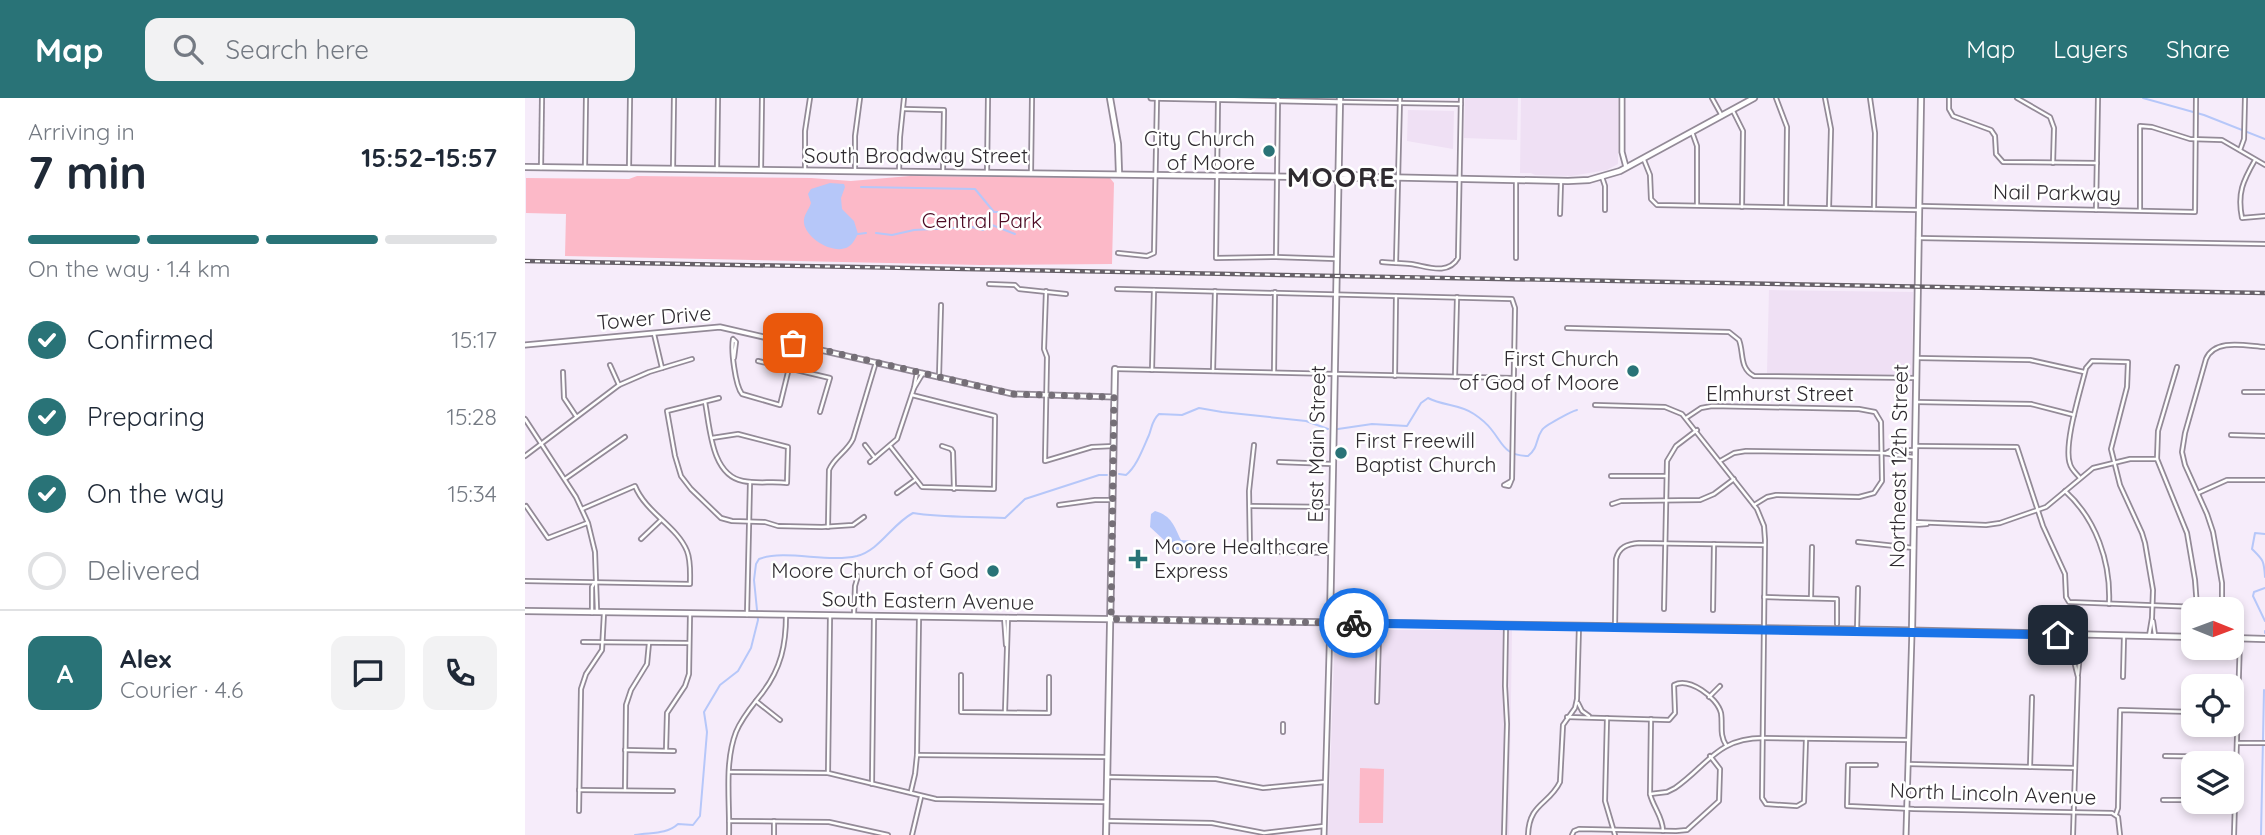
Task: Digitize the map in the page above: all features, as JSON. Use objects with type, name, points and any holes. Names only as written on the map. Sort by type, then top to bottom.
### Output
[{"type":"main road","points":[[1109,98],[1118,144],[1119,173]]},
{"type":"main road","name":"South Broadway Street","points":[[525,167],[1582,181],[1602,177],[1643,159],[1754,98]]},
{"type":"main road","name":"Northeast 12th Street","points":[[1912,631],[1921,98]]},
{"type":"main road","name":"East Main Street","points":[[1330,622],[1340,100]]},
{"type":"main road","points":[[1106,835],[1115,369]]},
{"type":"main road","name":"South Eastern Avenue","points":[[525,611],[2181,637]]},
{"type":"main road","points":[[2244,638],[2265,639]]},
{"type":"street","points":[[541,167],[542,98]]},
{"type":"street","points":[[585,168],[586,98]]},
{"type":"street","points":[[629,169],[630,98]]},
{"type":"street","points":[[673,169],[674,98]]},
{"type":"street","points":[[717,170],[718,98]]},
{"type":"street","points":[[761,170],[762,98]]},
{"type":"street","points":[[805,171],[805,131],[810,98]]},
{"type":"street","points":[[855,171],[855,136],[860,98]]},
{"type":"street","points":[[899,172],[904,98]]},
{"type":"street","points":[[987,173],[988,98]]},
{"type":"street","points":[[1031,173],[1032,98]]},
{"type":"street","points":[[1151,98],[1461,104]]},
{"type":"street","points":[[1118,253],[1147,256],[1154,253],[1157,98]]},
{"type":"street","points":[[1396,263],[1400,98]]},
{"type":"street","points":[[1381,262],[1430,269],[1446,268],[1455,264],[1459,255],[1461,98]]},
{"type":"street","points":[[1622,98],[1622,152],[1626,167]]},
{"type":"street","points":[[1712,98],[1722,116]]},
{"type":"street","points":[[1776,98],[1787,128],[1786,207]]},
{"type":"street","points":[[1825,98],[1831,129],[1829,208]]},
{"type":"street","points":[[1870,98],[1875,133],[1874,209]]},
{"type":"street","points":[[1949,98],[1949,109],[1953,116],[1991,130],[1996,154],[2001,160],[2010,163],[2097,163]]},
{"type":"street","points":[[2017,98],[2050,117],[2054,128],[2053,163]]},
{"type":"street","points":[[2096,210],[2098,98]]},
{"type":"street","points":[[2196,98],[2196,139]]},
{"type":"street","points":[[2240,150],[2244,142],[2245,98]]},
{"type":"street","points":[[1218,100],[1216,258],[1336,259]]},
{"type":"street","points":[[1276,257],[1278,100]]},
{"type":"street","points":[[904,109],[944,110],[943,172]]},
{"type":"street","points":[[1733,110],[1743,131],[1742,207]]},
{"type":"street","points":[[2140,210],[2140,126],[2196,139],[2222,140],[2265,165]]},
{"type":"street","points":[[1692,132],[1697,146],[1697,206]]},
{"type":"street","name":"Nail Parkway","points":[[1643,159],[1650,172],[1652,203],[1657,205],[2195,212],[2196,139]]},
{"type":"street","points":[[2255,160],[2242,186],[2240,208],[2242,218],[2265,216]]},
{"type":"street","points":[[1602,177],[1605,186],[1605,211]]},
{"type":"street","points":[[1516,258],[1517,180]]},
{"type":"street","points":[[1560,181],[1560,214]]},
{"type":"street","points":[[1918,238],[2265,244]]},
{"type":"street","points":[[989,284],[1016,285],[1019,289],[1066,294]]},
{"type":"street","points":[[1117,289],[1513,300],[1511,481]]},
{"type":"street","points":[[1152,370],[1154,290]]},
{"type":"street","points":[[1046,291],[1045,461],[1092,447],[1114,446]]},
{"type":"street","points":[[1213,371],[1215,291]]},
{"type":"street","points":[[1274,372],[1275,292]]},
{"type":"street","points":[[1395,376],[1396,296]]},
{"type":"street","points":[[1455,377],[1457,297]]},
{"type":"street","points":[[939,377],[941,305]]},
{"type":"street","name":"Tower Drive","points":[[525,345],[720,327],[1013,394],[1114,397]]},
{"type":"street","points":[[1567,328],[1729,332],[1740,342],[1743,365],[1754,376],[1916,378]]},
{"type":"street","points":[[653,333],[661,368]]},
{"type":"street","points":[[734,358],[736,382],[740,392],[750,398],[780,405],[795,344]]},
{"type":"street","points":[[2222,597],[2213,532],[2183,461],[2182,446],[2206,359],[2211,350],[2215,347],[2265,347]]},
{"type":"street","points":[[1917,358],[2030,360],[2085,372]]},
{"type":"street","points":[[525,456],[619,385],[692,359]]},
{"type":"street","points":[[758,361],[790,366],[830,378],[820,412]]},
{"type":"street","points":[[828,527],[829,470],[833,461],[847,449],[853,439],[876,362]]},
{"type":"street","points":[[2080,478],[2069,459],[2074,415],[2085,372],[2090,362],[2128,362],[2127,387],[2111,444],[2124,494],[2143,537],[2153,590],[2152,636]]},
{"type":"street","points":[[610,365],[619,385]]},
{"type":"street","points":[[1884,453],[1915,448],[2017,447],[2038,510],[2065,574],[2066,599],[2071,603],[2197,607],[2187,533],[2157,459],[2158,431],[2177,367]]},
{"type":"street","points":[[1115,369],[1513,378]]},
{"type":"street","points":[[563,372],[564,398],[576,416]]},
{"type":"street","points":[[870,462],[898,437],[917,372]]},
{"type":"street","points":[[914,388],[923,373]]},
{"type":"street","points":[[2244,392],[2265,392]]},
{"type":"street","points":[[890,446],[922,487],[994,489],[995,416],[912,395]]},
{"type":"street","points":[[719,398],[667,411],[677,465],[687,485],[717,516],[726,520],[765,522],[778,526],[828,527],[853,525],[864,517]]},
{"type":"street","points":[[705,402],[712,438],[716,456],[735,478],[750,482],[787,482],[788,447],[738,434],[712,438]]},
{"type":"street","points":[[1916,402],[2031,404],[2074,415]]},
{"type":"street","points":[[1595,405],[1665,407],[1675,410],[1697,430],[1754,505],[1764,526],[1765,545],[1764,803],[1797,806],[1804,802],[1806,739]]},
{"type":"street","name":"Elmhurst Street","points":[[1686,418],[1701,408],[1712,406],[1866,409],[1875,412],[1881,419],[1884,453]]},
{"type":"street","points":[[525,419],[565,479],[588,523],[595,552],[597,587],[594,613]]},
{"type":"street","points":[[1664,609],[1667,461],[1670,452],[1679,442],[1697,430]]},
{"type":"street","points":[[2231,435],[2265,436]]},
{"type":"street","points":[[565,479],[625,437]]},
{"type":"street","points":[[865,445],[875,458]]},
{"type":"street","points":[[1254,445],[1250,467],[1250,551],[1331,554]]},
{"type":"street","points":[[942,446],[953,451],[954,489]]},
{"type":"street","points":[[1720,461],[1734,453],[1746,451],[1884,453],[1915,457]]},
{"type":"street","points":[[1754,505],[1776,495],[1869,496],[1881,485],[1884,453]]},
{"type":"street","points":[[1914,524],[1991,525],[2046,506],[2093,468],[2130,459],[2157,459]]},
{"type":"street","points":[[1279,462],[1332,464]]},
{"type":"street","points":[[1611,476],[1666,476]]},
{"type":"street","points":[[1612,504],[1621,501],[1706,498],[1734,478]]},
{"type":"street","points":[[897,493],[915,480]]},
{"type":"street","points":[[2198,493],[2227,480],[2265,480]]},
{"type":"street","points":[[747,615],[750,482]]},
{"type":"street","points":[[525,581],[690,584],[687,551],[682,542],[642,501],[635,486],[582,509]]},
{"type":"street","points":[[2065,491],[2085,513],[2104,554],[2109,581],[2109,604]]},
{"type":"street","points":[[1059,505],[1112,500]]},
{"type":"street","points":[[526,506],[548,538],[588,523]]},
{"type":"street","points":[[1249,506],[1332,507]]},
{"type":"street","points":[[641,539],[661,520]]},
{"type":"street","points":[[1858,542],[1914,548]]},
{"type":"street","points":[[1713,610],[1714,544]]},
{"type":"street","points":[[1615,627],[1615,562],[1618,552],[1625,546],[1765,545]]},
{"type":"street","points":[[1811,598],[1812,547]]},
{"type":"street","points":[[854,616],[858,576]]},
{"type":"street","points":[[1857,630],[1858,588]]},
{"type":"street","points":[[1764,597],[1837,598],[1837,624]]},
{"type":"street","points":[[579,811],[581,689],[586,674],[601,653],[604,613]]},
{"type":"street","points":[[666,750],[667,713],[688,678],[690,614]]},
{"type":"street","points":[[729,835],[732,746],[744,716],[773,678],[780,664],[785,642],[786,615]]},
{"type":"street","points":[[828,773],[830,616]]},
{"type":"street","points":[[872,784],[874,616]]},
{"type":"street","points":[[910,793],[916,755],[919,617]]},
{"type":"street","points":[[1005,712],[1006,617]]},
{"type":"street","name":"East Main Street","points":[[1324,835],[1330,622]]},
{"type":"street","points":[[1504,835],[1506,625]]},
{"type":"street","points":[[1528,835],[1531,816],[1557,789],[1560,782],[1563,725],[1575,708],[1577,699],[1579,626]]},
{"type":"street","name":"Northeast 12th Street","points":[[1906,835],[1912,631]]},
{"type":"street","points":[[2073,835],[2078,677],[2075,665],[2079,635]]},
{"type":"street","points":[[1377,702],[1379,636]]},
{"type":"street","points":[[2123,677],[2124,636]]},
{"type":"street","points":[[583,642],[690,643]]},
{"type":"street","points":[[625,790],[626,702],[647,664],[649,643]]},
{"type":"street","points":[[961,675],[961,712],[1049,713],[1049,677]]},
{"type":"street","points":[[1567,718],[1669,720],[1674,717],[1672,689],[1676,683],[1696,685],[1720,712],[1721,736],[1725,745]]},
{"type":"street","points":[[1709,697],[1720,685]]},
{"type":"street","points":[[2030,767],[2032,697]]},
{"type":"street","points":[[1577,699],[1582,710],[1592,717]]},
{"type":"street","points":[[756,701],[780,720]]},
{"type":"street","points":[[2116,814],[2119,792],[2120,710],[2181,712]]},
{"type":"street","points":[[1607,718],[1605,802],[1615,835]]},
{"type":"street","points":[[1651,719],[1650,794],[1662,821],[1663,831]]},
{"type":"street","points":[[1283,724],[1283,732]]},
{"type":"street","points":[[2237,737],[2237,751]]},
{"type":"street","points":[[1650,794],[1675,788],[1725,745],[1750,738],[1908,740]]},
{"type":"street","points":[[2237,743],[2265,743]]},
{"type":"street","points":[[625,750],[674,751]]},
{"type":"street","points":[[916,755],[1107,757]]},
{"type":"street","points":[[1572,835],[1579,829],[1687,830],[1719,801],[1720,769],[1710,756]]},
{"type":"street","points":[[2165,756],[2181,756]]},
{"type":"street","name":"North Lincoln Avenue","points":[[1876,765],[1848,765],[1847,806],[2116,814],[2120,835]]},
{"type":"street","points":[[1908,765],[2075,768]]},
{"type":"street","points":[[730,772],[828,773],[936,799],[1106,802]]},
{"type":"street","points":[[1107,777],[1216,779],[1263,788],[1325,782]]},
{"type":"street","points":[[579,790],[673,791]]},
{"type":"street","points":[[912,835],[921,796]]},
{"type":"street","points":[[2163,800],[2181,800]]},
{"type":"street","points":[[2234,814],[2234,835]]},
{"type":"street","points":[[729,821],[829,822],[888,835]]},
{"type":"street","points":[[774,821],[774,835]]},
{"type":"street","points":[[1106,821],[1212,823],[1264,833],[1324,826]]},
{"type":"shaded area","points":[[1465,98],[1518,98],[1517,140],[1464,138]]},
{"type":"shaded area","points":[[1521,98],[1618,98],[1618,164],[1607,170],[1571,176],[1520,173]]},
{"type":"shaded area","points":[[1408,110],[1454,111],[1453,149],[1407,141]]},
{"type":"shaded area","points":[[1769,290],[1913,292],[1912,375],[1767,373]]},
{"type":"shaded area","points":[[1335,630],[1512,630],[1509,835],[1328,835]]},
{"type":"green space","name":"Central Park","points":[[637,176],[851,181],[910,176],[1110,178],[1114,183],[1112,264],[981,265],[565,256],[566,214],[526,213],[526,178],[629,179]]},
{"type":"green space","points":[[1360,768],[1384,769],[1383,823],[1359,823]]},
{"type":"water","points":[[830,183],[844,184],[842,209],[854,221],[858,234],[848,247],[842,249],[828,247],[815,240],[804,223],[811,203],[808,194],[811,189]]},
{"type":"water","points":[[1155,511],[1169,519],[1181,540],[1195,541],[1192,551],[1178,553],[1150,527],[1151,514]]},
{"type":"waterway","points":[[2143,98],[2204,115],[2265,139]]},
{"type":"waterway","points":[[861,187],[975,189],[994,212],[1000,212]]},
{"type":"waterway","points":[[876,233],[892,235],[914,230],[972,227],[983,230],[992,225],[1015,234]]},
{"type":"waterway","points":[[858,234],[866,233]]},
{"type":"waterway","points":[[1338,429],[1372,424],[1407,426],[1421,403],[1428,398],[1469,411],[1479,417],[1509,451],[1528,456],[1534,450],[1544,428],[1577,410]]},
{"type":"waterway","points":[[1119,474],[1126,475],[1133,467],[1159,414],[1182,415],[1199,408],[1306,421],[1328,429]]},
{"type":"waterway","points":[[635,835],[663,832],[678,824],[693,825],[700,816],[707,732],[704,712],[720,685],[738,671],[751,648],[758,620],[754,580],[759,559],[781,555],[833,558],[857,556],[873,548],[913,513],[1005,518],[1025,499],[1099,475],[1107,475]]},
{"type":"waterway","points":[[2265,534],[2255,533],[2252,549],[2262,561],[2265,577]]},
{"type":"waterway","points":[[2265,588],[2254,592],[2253,596],[2265,621]]},
{"type":"waterway","points":[[2261,835],[2264,690]]},
{"type":"railway","points":[[525,261],[2265,293]]},
{"type":"way so far","points":[[793,343],[1013,394],[1114,397],[1111,619],[1354,623]]},
{"type":"place","name":"City Church of Moore","points":[[1269,151]]},
{"type":"place","name":"First Church of God of Moore","points":[[1633,371]]},
{"type":"place","name":"First Freewill Baptist Church","points":[[1341,453]]},
{"type":"place","name":"Moore Healthcare Express","points":[[1138,559]]},
{"type":"place","name":"Moore Church of God","points":[[993,571]]},
{"type":"district","name":"MOORE","points":[[1342,177]]},
{"type":"route","points":[[1354,623],[2058,635]]}]
